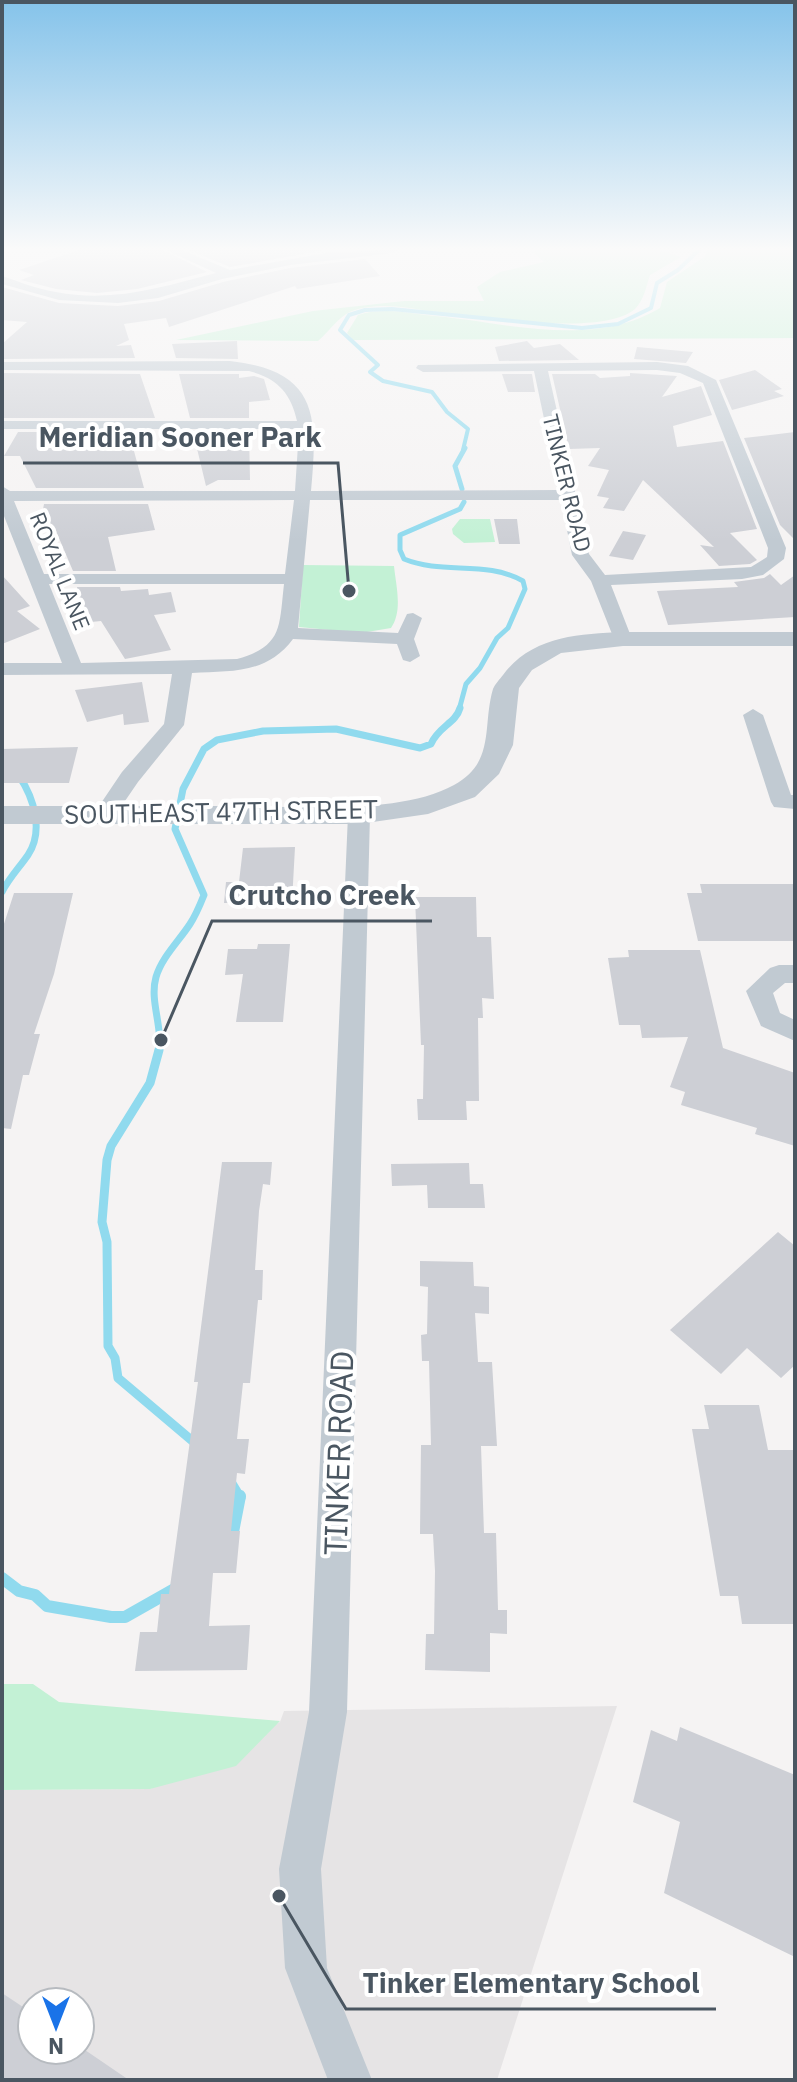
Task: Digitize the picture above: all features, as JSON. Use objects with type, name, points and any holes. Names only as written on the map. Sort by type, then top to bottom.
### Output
[{"type":"street","points":[[2,366],[230,365],[274,372],[289,384],[304,414],[308,443],[288,633],[275,650],[265,657],[238,665],[2,669]]},
{"type":"street","points":[[423,368],[657,366],[694,372],[713,386],[777,548],[775,559],[757,571],[726,576],[600,580]]},
{"type":"street","name":"TINKER ROAD","points":[[540,367],[581,555],[600,580],[623,639]]},
{"type":"street","points":[[2,425],[306,425]]},
{"type":"street","points":[[3,494],[566,495]]},
{"type":"street","name":"ROYAL LANE","points":[[3,494],[74,668]]},
{"type":"street","points":[[40,579],[294,579]]},
{"type":"street","points":[[288,633],[408,648],[413,618]]},
{"type":"street","points":[[623,639],[795,639]]},
{"type":"street","name":"SOUTHEAST 47TH STREET","points":[[2,815],[359,815],[428,805],[465,791],[489,768],[500,745],[506,688],[523,665],[553,647],[583,641],[623,639]]},
{"type":"street","points":[[104,815],[130,777],[174,725],[183,668]]},
{"type":"street","points":[[753,715],[782,802],[795,802]]},
{"type":"street","name":"TINKER ROAD","points":[[350,2080],[306,1968],[300,1869],[329,1696],[359,815]]},
{"type":"street","points":[[795,974],[779,974],[759,991],[770,1019],[795,1031]]},
{"type":"shaded area","points":[[617,1706],[497,2080],[2,2080],[2,1790],[150,1789],[280,1722],[284,1711]]},
{"type":"green space","points":[[460,519],[490,519],[495,542],[464,543],[453,534],[452,529]]},
{"type":"green space","points":[[303,565],[394,566],[398,606],[391,628],[361,633],[299,627]]},
{"type":"green space","points":[[2,1684],[33,1684],[59,1702],[280,1721],[236,1766],[150,1789],[2,1790]]},
{"type":"building","points":[[2,347],[132,347],[135,358],[2,359]]},
{"type":"building","points":[[173,347],[237,347],[238,359],[176,358]]},
{"type":"building","points":[[495,347],[564,347],[579,360],[499,361]]},
{"type":"building","points":[[637,347],[693,352],[686,363],[634,359]]},
{"type":"building","points":[[755,370],[782,389],[774,391],[784,396],[732,410],[719,380]]},
{"type":"building","points":[[2,373],[140,374],[155,418],[2,418]]},
{"type":"building","points":[[630,373],[677,376],[662,397],[701,386],[712,415],[673,426],[677,447],[723,441],[757,529],[730,533],[757,560],[750,564],[719,566],[700,545],[714,547],[643,480],[624,511],[603,508],[609,498],[597,496],[609,470],[588,466],[600,448],[569,449],[552,374],[595,374],[600,378],[630,376]]},
{"type":"building","points":[[179,374],[254,376],[264,379],[270,400],[249,402],[249,418],[190,418]]},
{"type":"building","points":[[502,374],[532,374],[535,392],[508,392]]},
{"type":"building","points":[[18,432],[155,432],[131,440],[144,488],[36,488],[20,456],[4,456]]},
{"type":"building","points":[[193,432],[249,432],[250,480],[218,480],[206,486]]},
{"type":"building","points":[[795,432],[795,540],[780,525],[744,438]]},
{"type":"building","points":[[44,504],[148,504],[155,530],[108,537],[116,571],[73,571],[56,531],[39,532]]},
{"type":"building","points":[[494,519],[517,519],[520,544],[499,544]]},
{"type":"building","points":[[623,531],[646,535],[633,560],[609,556]]},
{"type":"building","points":[[770,574],[781,585],[795,575],[795,617],[668,625],[657,591],[738,587],[734,582],[764,578]]},
{"type":"building","points":[[2,575],[30,606],[17,611],[40,629],[2,644]]},
{"type":"building","points":[[77,587],[120,587],[121,591],[148,589],[149,595],[171,592],[176,612],[154,615],[171,650],[125,659],[101,621],[81,623]]},
{"type":"building","points":[[142,682],[149,722],[124,725],[123,714],[87,722],[75,690]]},
{"type":"building","points":[[78,747],[69,783],[2,783],[2,749]]},
{"type":"building","points":[[295,847],[292,902],[224,903],[226,882],[239,882],[243,848]]},
{"type":"building","points":[[700,884],[795,884],[795,941],[698,941],[687,893],[702,893]]},
{"type":"building","points":[[14,893],[73,893],[54,974],[34,1034],[40,1034],[29,1075],[23,1075],[11,1129],[2,1128],[2,930]]},
{"type":"building","points":[[415,897],[476,897],[477,937],[491,937],[494,999],[482,998],[483,1018],[478,1018],[479,1101],[466,1101],[467,1120],[418,1120],[417,1099],[423,1099],[424,1045],[421,1045]]},
{"type":"building","points":[[258,944],[290,944],[283,1022],[236,1022],[243,974],[225,975],[228,949],[257,949]]},
{"type":"building","points":[[628,950],[700,950],[723,1048],[795,1073],[795,1146],[755,1134],[757,1128],[681,1105],[685,1092],[670,1087],[688,1037],[642,1038],[640,1025],[619,1025],[608,958],[629,957]]},
{"type":"building","points":[[222,1162],[272,1162],[270,1185],[263,1184],[259,1211],[255,1270],[263,1270],[262,1300],[258,1300],[250,1383],[243,1383],[237,1439],[249,1439],[245,1474],[237,1473],[231,1531],[240,1531],[236,1573],[213,1573],[209,1626],[250,1625],[247,1670],[135,1671],[140,1632],[157,1632],[161,1594],[169,1594],[198,1382],[194,1382]]},
{"type":"building","points":[[469,1163],[470,1184],[483,1184],[485,1208],[428,1208],[427,1185],[392,1186],[391,1164]]},
{"type":"building","points":[[778,1232],[795,1246],[795,1365],[781,1378],[747,1348],[721,1374],[670,1330]]},
{"type":"building","points":[[420,1261],[473,1262],[474,1286],[489,1287],[489,1314],[475,1313],[478,1362],[492,1362],[497,1446],[481,1446],[484,1533],[496,1533],[498,1610],[507,1610],[507,1634],[490,1633],[490,1672],[425,1670],[426,1634],[434,1634],[435,1571],[433,1534],[420,1534],[421,1445],[431,1445],[429,1361],[422,1361],[421,1335],[427,1334],[428,1287],[420,1286]]},
{"type":"building","points":[[704,1405],[759,1405],[768,1450],[795,1450],[795,1624],[742,1624],[738,1596],[720,1596],[692,1429],[709,1429]]},
{"type":"building","points":[[680,1727],[795,1775],[795,1957],[664,1893],[680,1822],[633,1802],[651,1730],[677,1741]]},
{"type":"building","points":[[2,1993],[16,2002],[16,2066],[96,2066],[96,2058],[129,2080],[2,2080]]},
{"type":"waterway","points":[[359,347],[378,365],[370,372],[383,381],[432,392],[447,412],[468,429],[463,450]]},
{"type":"waterway","points":[[462,489],[455,466],[465,448]]},
{"type":"waterway","points":[[459,710],[466,684],[480,668],[497,638],[508,628],[525,589],[523,581],[494,571],[434,566],[404,559],[400,550],[400,535],[460,509],[464,502]]},
{"type":"waterway","points":[[158,1052],[154,996],[156,977],[166,956],[192,921],[204,895],[175,829],[183,789],[204,749],[217,740],[263,731],[336,729],[420,748],[431,744],[460,708]]},
{"type":"waterway","points":[[2,892],[28,855],[35,836],[33,804],[19,776]]},
{"type":"waterway","points":[[159,1050],[150,1083],[111,1146],[107,1160],[102,1222],[107,1242],[108,1346],[115,1358],[118,1378],[196,1444]]},
{"type":"waterway","points":[[230,1480],[240,1496]]},
{"type":"waterway","points":[[228,1539],[233,1532],[240,1496]]},
{"type":"waterway","points":[[2,1578],[19,1591],[35,1595],[47,1606],[111,1617],[125,1617],[178,1587]]},
{"type":"place","name":"Meridian Sooner Park","points":[[349,591]]},
{"type":"place","name":"Crutcho Creek","points":[[161,1040]]},
{"type":"place","name":"Tinker Elementary School","points":[[279,1896]]}]
